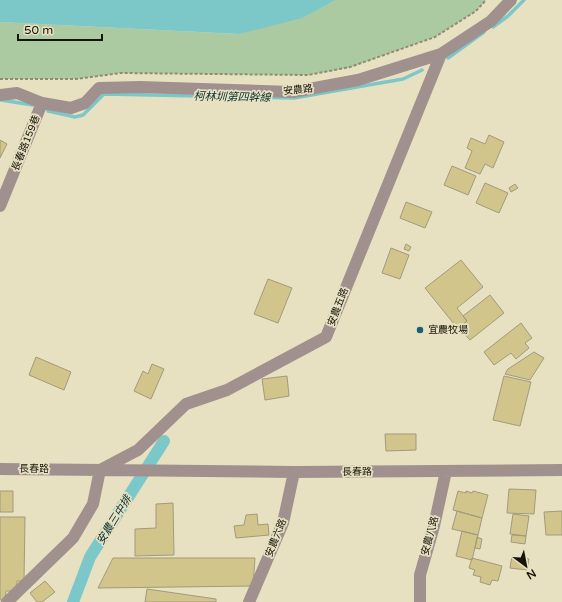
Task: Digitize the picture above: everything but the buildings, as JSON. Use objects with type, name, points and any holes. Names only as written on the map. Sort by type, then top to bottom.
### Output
[{"type":"street","name":"安農路","points":[[0,95],[17,93],[42,103],[71,108],[85,103],[99,88],[140,87],[293,92],[358,80],[441,54],[491,21],[511,0]]},
{"type":"street","name":"安農五路","points":[[100,470],[138,450],[186,404],[227,390],[326,337],[441,54]]},
{"type":"street","name":"長春路159巷","points":[[0,206],[42,103]]},
{"type":"street","name":"長春路","points":[[0,469],[152,472],[562,470]]},
{"type":"street","points":[[6,602],[73,538],[93,504],[100,470]]},
{"type":"street","name":"安農八路","points":[[420,602],[420,575],[434,526],[446,471]]},
{"type":"street","name":"安農六路","points":[[249,602],[283,523],[294,472]]},
{"type":"path","points":[[0,79],[76,78],[121,73],[308,74],[350,67],[435,37],[476,11],[486,0]]},
{"type":"green space","points":[[334,0],[486,0],[476,11],[435,37],[348,68],[308,75],[121,73],[76,79],[0,79],[0,22],[239,34]]},
{"type":"water","points":[[0,0],[335,0],[302,18],[239,34],[0,22]]},
{"type":"waterway","name":"柯林圳第四幹線","points":[[493,27],[508,16],[524,0]]},
{"type":"waterway","name":"柯林圳第四幹線","points":[[448,58],[484,32]]},
{"type":"waterway","name":"柯林圳第四幹線","points":[[48,111],[75,117],[83,115],[104,94],[294,98],[403,79],[422,70]]},
{"type":"waterway","name":"柯林圳第四幹線","points":[[1,100],[33,105]]},
{"type":"waterway","name":"安農三中排","points":[[73,602],[90,557],[164,441]]},
{"type":"place","name":"宜農牧場","points":[[420,330]]}]
